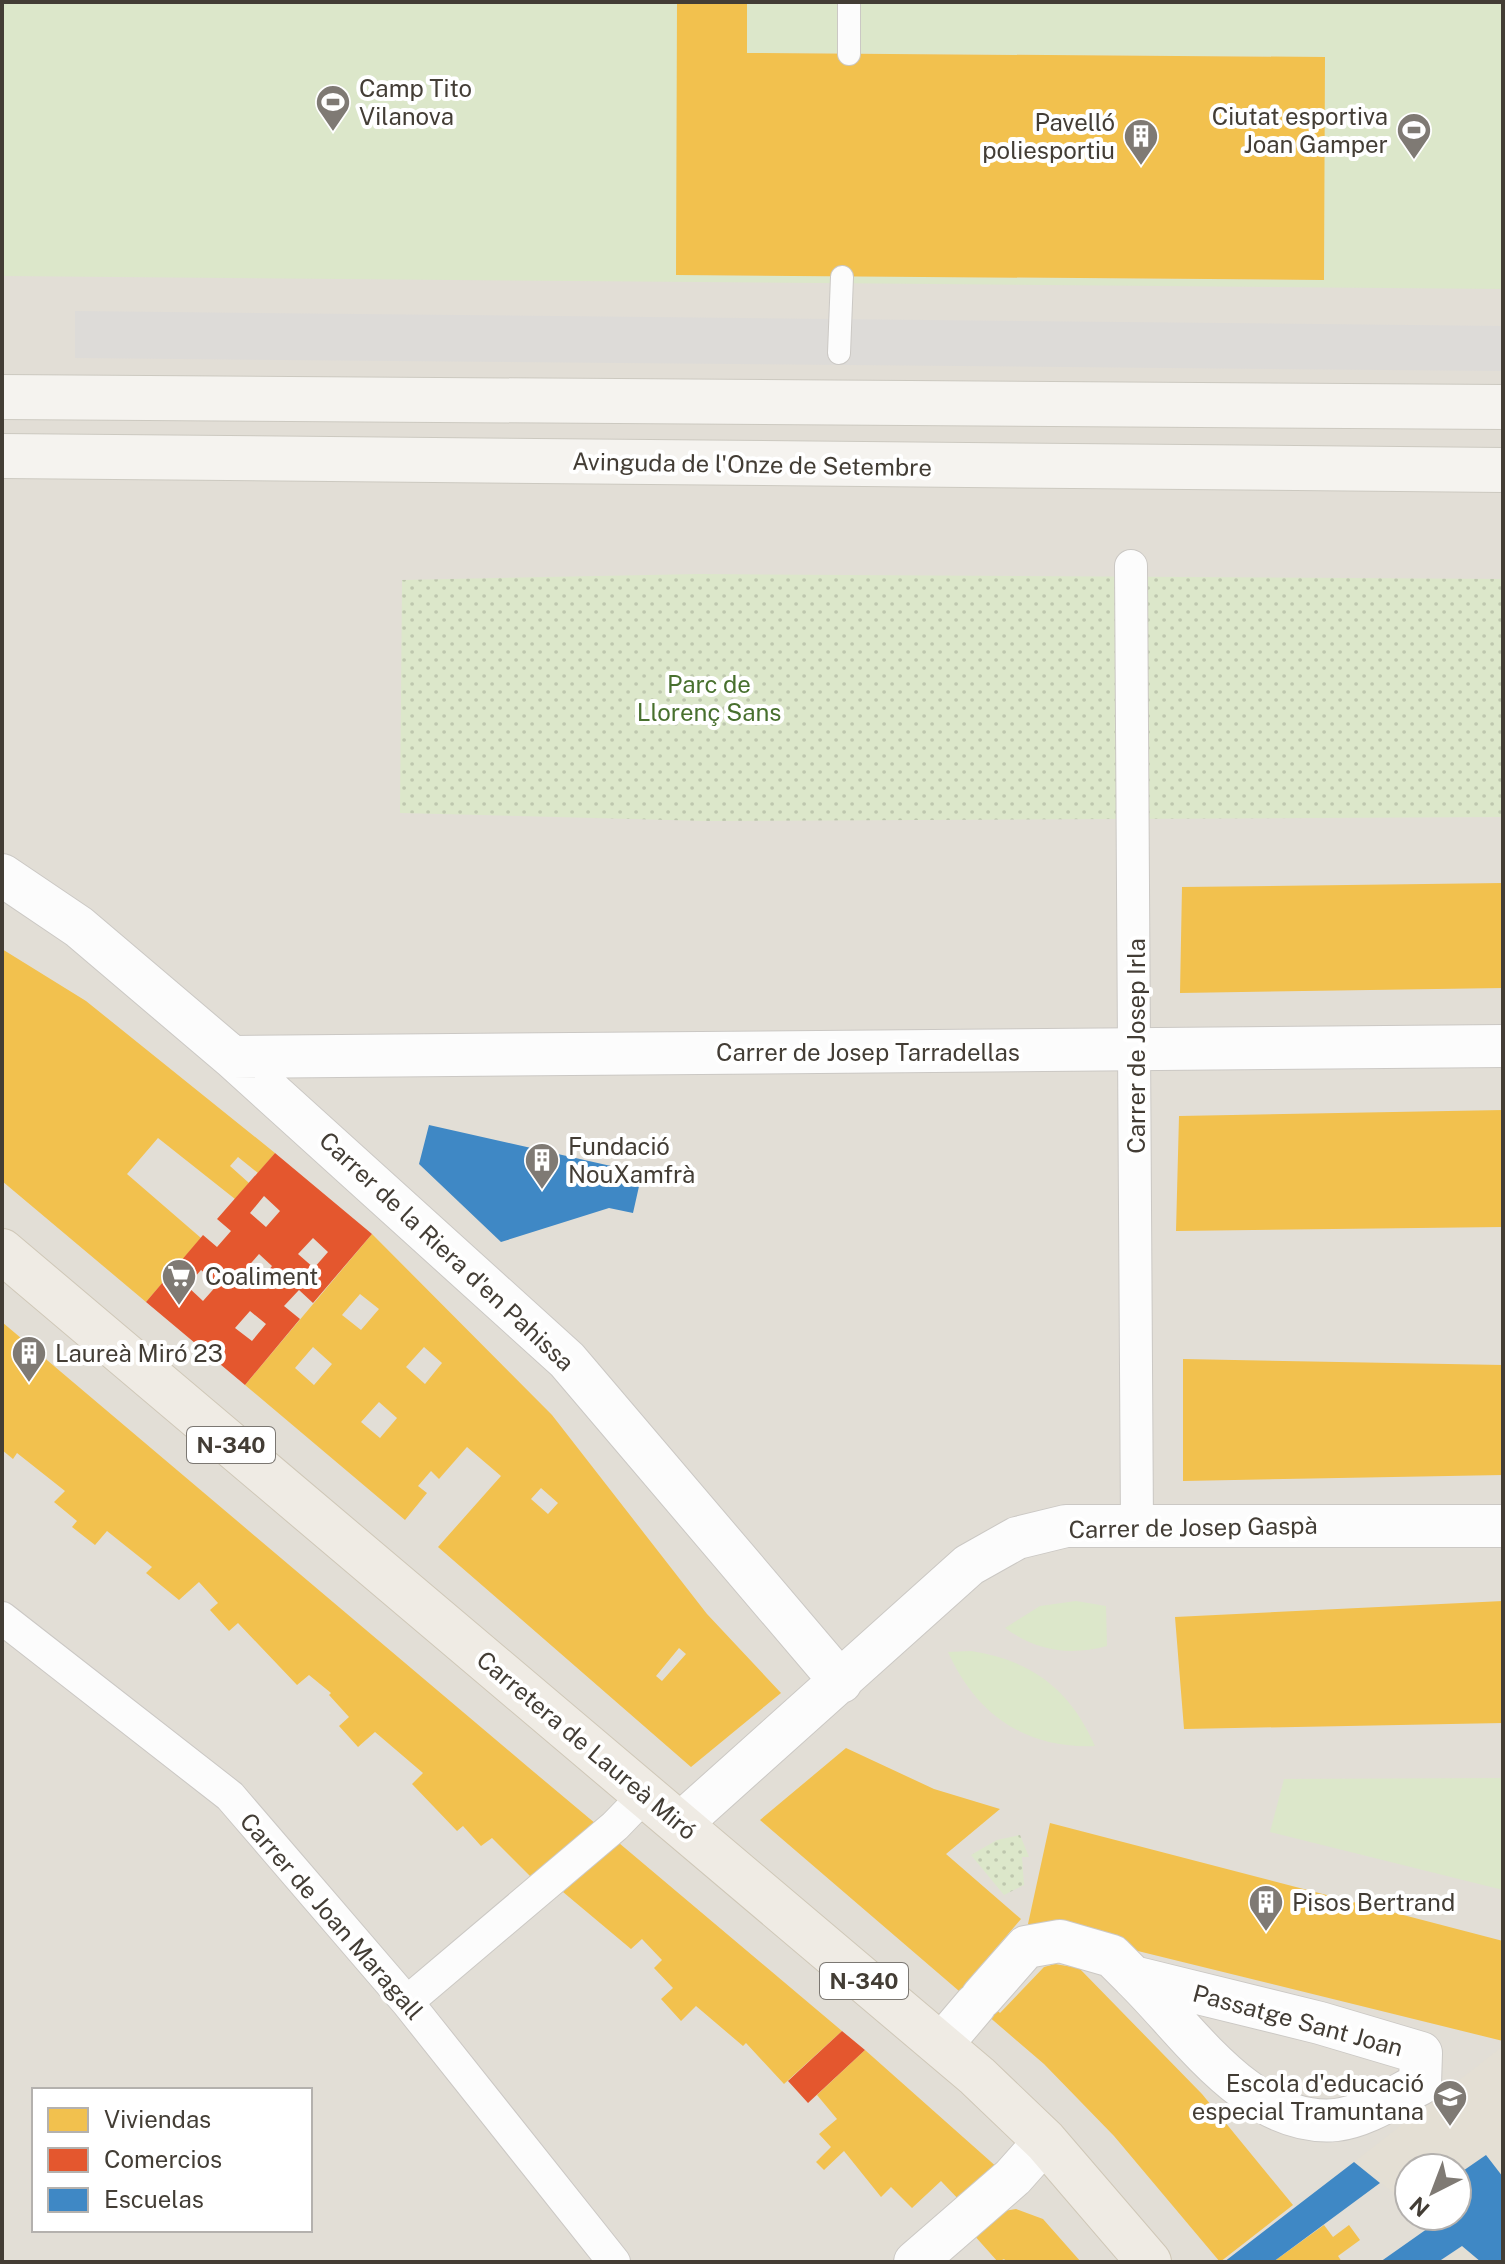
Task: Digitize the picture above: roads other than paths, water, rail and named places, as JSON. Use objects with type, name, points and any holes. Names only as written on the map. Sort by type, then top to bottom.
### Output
[{"type":"main road","points":[[2,397],[1503,407]]},
{"type":"main road","name":"Avinguda de l'Onze de Setembre","points":[[2,456],[1503,470]]},
{"type":"main road","name":"Carretera de Laureà Miró","points":[[2,1251],[941,2045],[1045,2141],[1149,2262]]},
{"type":"street","name":"Carrer de Josep Irla","points":[[1131,566],[1137,1051],[1137,1527]]},
{"type":"street","name":"Carrer de la Riera d'en Pahissa","points":[[2,875],[79,927],[232,1057],[567,1360],[841,1682]]},
{"type":"street","name":"Carrer de Josep Tarradellas","points":[[232,1057],[1503,1046]]},
{"type":"street","name":"Carrer de Josep Gaspà","points":[[680,1824],[969,1565],[1017,1538],[1066,1526],[1503,1526]]},
{"type":"street","name":"Carrer de Joan Maragall","points":[[2,1618],[230,1796],[407,2002],[614,2262]]},
{"type":"street","points":[[407,2002],[615,1826],[645,1795]]},
{"type":"street","name":"Passatge Sant Joan","points":[[941,2045],[1026,1947],[1060,1941],[1112,1956],[1133,1977],[1158,2001],[1185,2036],[1237,2084],[1292,2114],[1337,2120],[1379,2105],[1420,2084],[1421,2053],[1320,2023],[1133,1977]]},
{"type":"street","points":[[915,2262],[1013,2177],[1045,2141]]},
{"type":"lane","points":[[849,2],[849,54]]},
{"type":"lane","points":[[839,353],[842,277]]},
{"type":"place","name":"Camp Tito Vilanova","points":[[333,133]]},
{"type":"place","name":"Ciutat esportiva Joan Gamper","points":[[1414,161]]},
{"type":"place","name":"Pavelló poliesportiu","points":[[1141,167]]},
{"type":"place","name":"Fundació NouXamfrà","points":[[542,1191]]},
{"type":"place","name":"Coaliment","points":[[179,1307]]},
{"type":"place","name":"Laureà Miró 23","points":[[29,1384]]},
{"type":"place","name":"Pisos Bertrand","points":[[1266,1933]]},
{"type":"place","name":"Escola d'educació especial Tramuntana","points":[[1450,2128]]},
{"type":"park label","name":"Parc de Llorenç Sans","points":[[709,698]]}]
